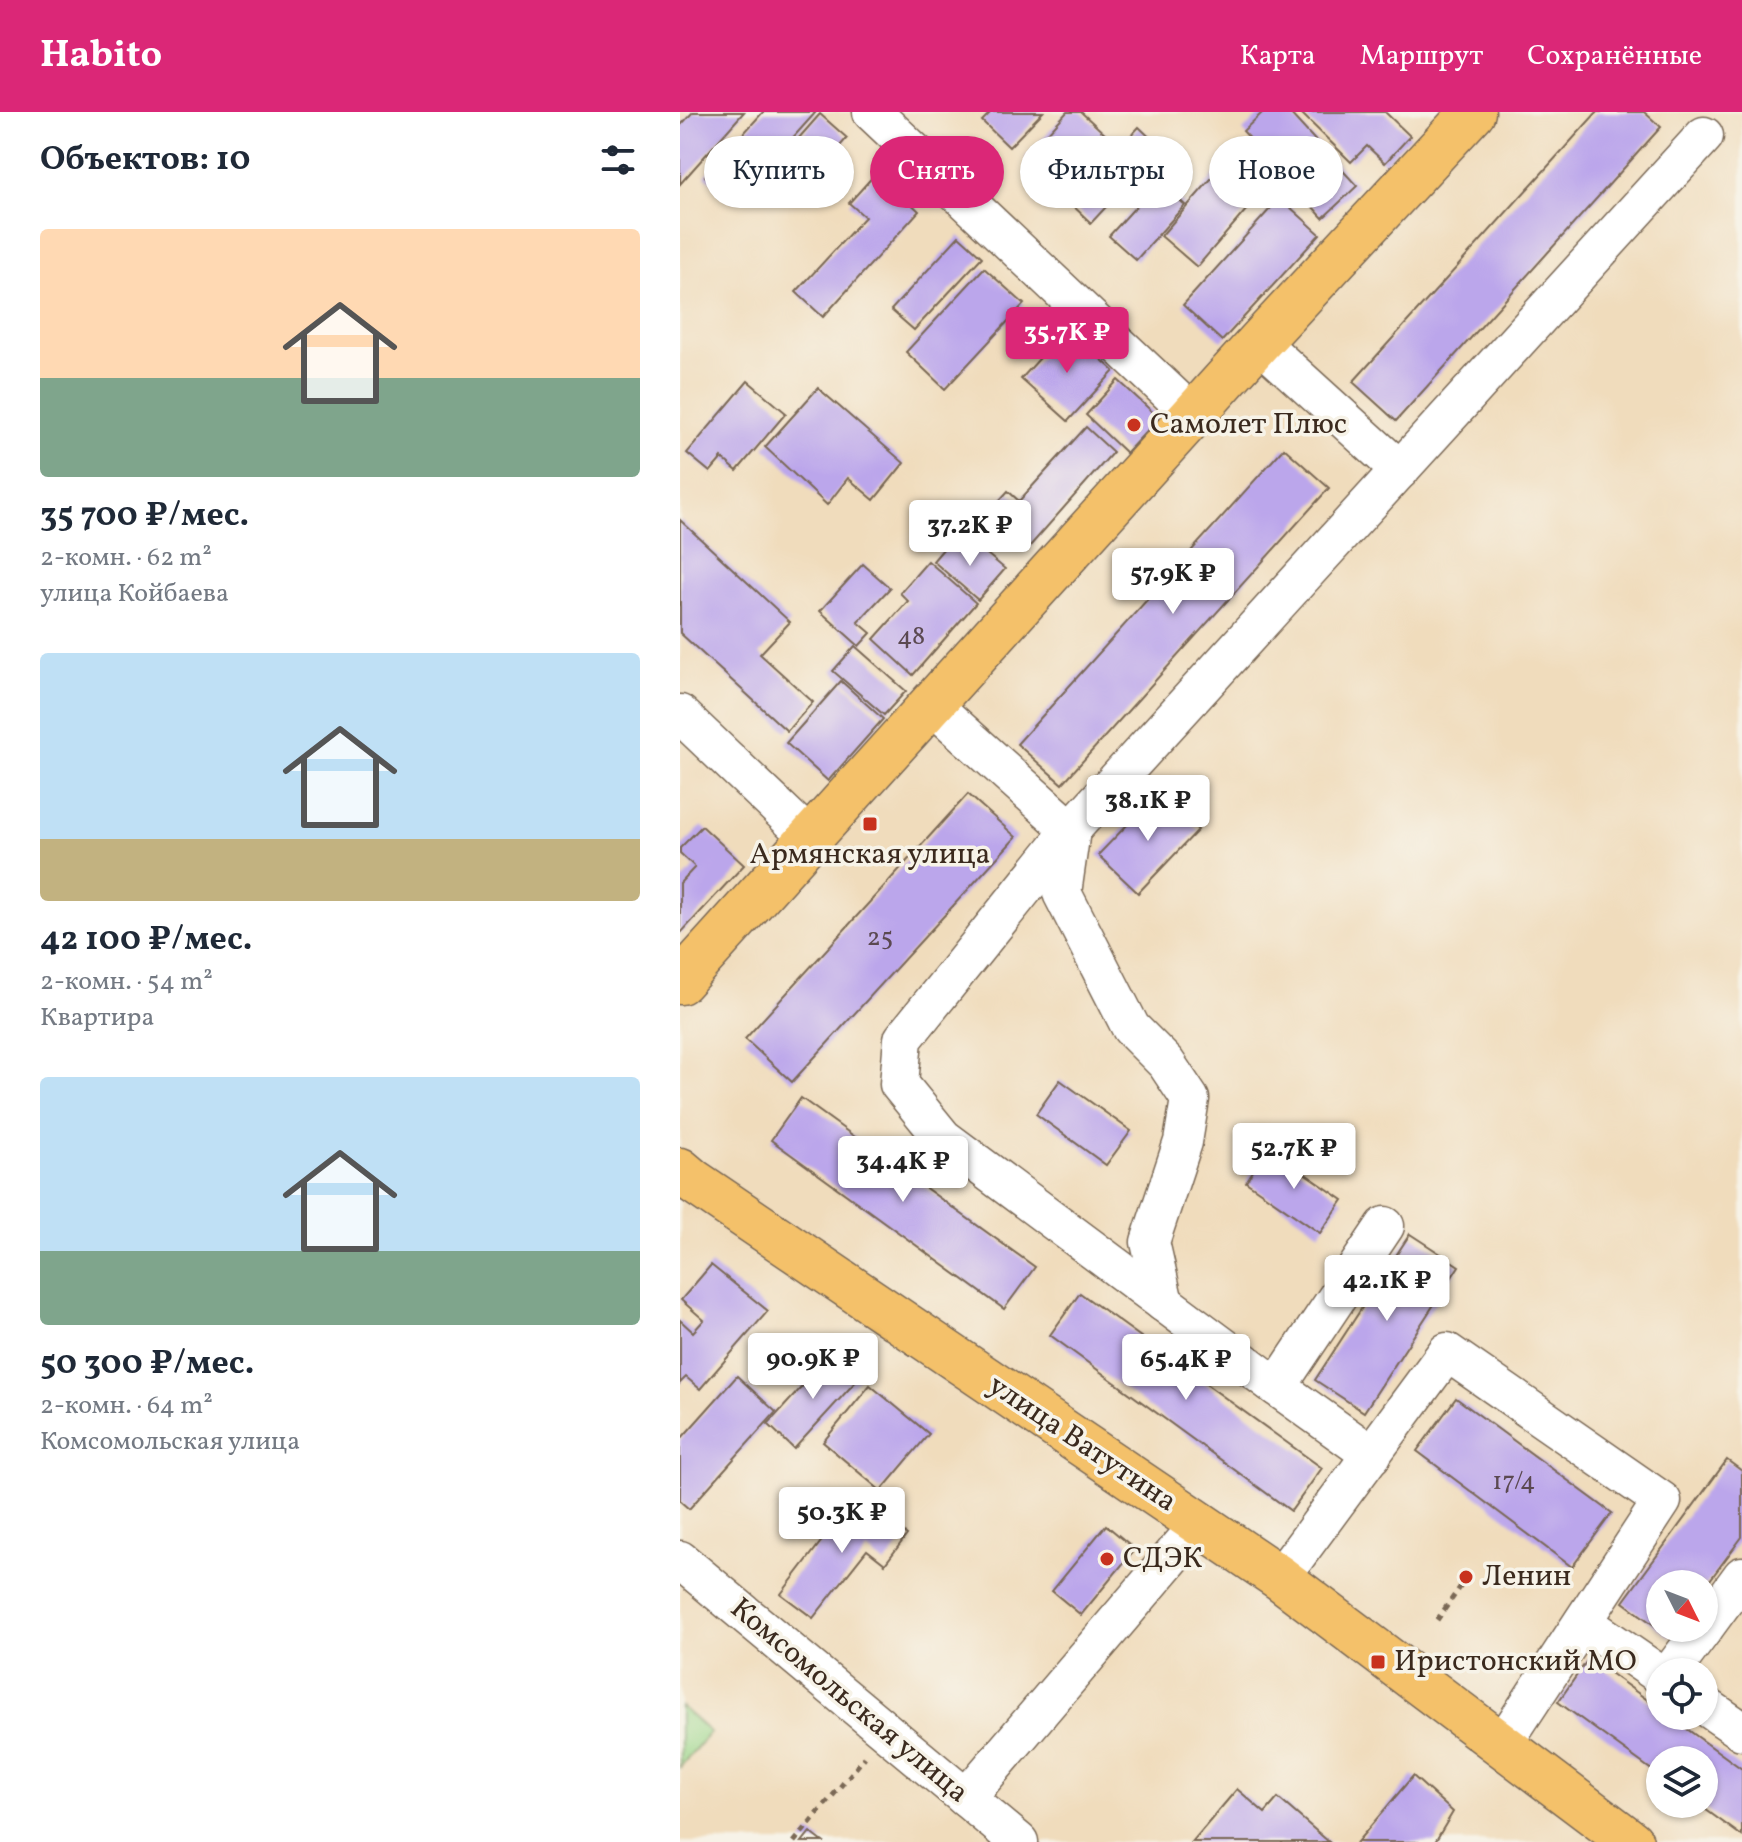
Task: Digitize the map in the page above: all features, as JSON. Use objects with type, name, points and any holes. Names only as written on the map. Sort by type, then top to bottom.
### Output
[{"type":"main road","points":[[685,976],[1259,342],[1473,112]]},
{"type":"main road","name":"улица Ватутина","points":[[684,1182],[1280,1578],[1631,1842]]},
{"type":"street","points":[[872,112],[1193,415]]},
{"type":"street","points":[[1372,1455],[943,1138],[899,1084],[903,1039],[1071,830],[1704,136]]},
{"type":"street","points":[[1259,342],[1400,470]]},
{"type":"street","points":[[931,704],[1071,830]]},
{"type":"street","points":[[680,714],[811,839]]},
{"type":"street","points":[[1071,830],[1062,893],[1131,1028],[1166,1063],[1190,1099],[1183,1142],[1150,1242],[1164,1303]]},
{"type":"street","points":[[1277,1387],[1385,1226]]},
{"type":"street","points":[[1280,1578],[1447,1352],[1662,1501],[1502,1745]]},
{"type":"street","points":[[966,1798],[1200,1524]]},
{"type":"street","name":"Комсомольская улица","points":[[680,1560],[1019,1842]]},
{"type":"street","points":[[1718,1609],[1742,1576]]},
{"type":"street","points":[[1583,1622],[1646,1665]]},
{"type":"street","points":[[1718,1715],[1742,1731]]},
{"type":"path","points":[[1437,1620],[1468,1576]]},
{"type":"path","points":[[794,1842],[887,1732]]},
{"type":"green space","points":[[680,1706],[710,1732],[680,1767]]},
{"type":"building","points":[[693,112],[744,112],[723,136],[704,136],[704,157],[680,184],[680,126]]},
{"type":"building","points":[[763,112],[816,112],[794,136],[741,136]]},
{"type":"building","points":[[991,112],[1043,112],[1009,147],[1004,142],[1004,136],[998,136],[982,121]]},
{"type":"building","points":[[1067,112],[1081,112],[1107,136],[1045,136]]},
{"type":"building","points":[[1263,112],[1289,112],[1311,136],[1248,136],[1243,131]]},
{"type":"building","points":[[1300,112],[1385,112],[1410,136],[1385,163],[1367,146],[1351,162],[1343,154],[1343,136],[1324,136]]},
{"type":"building","points":[[1597,112],[1644,112],[1661,127],[1396,421],[1353,382]]},
{"type":"building","points":[[820,114],[845,136],[801,136]]},
{"type":"building","points":[[1139,127],[1148,136],[1131,136]]},
{"type":"building","points":[[1343,171],[1357,186],[1343,199]]},
{"type":"building","points":[[870,180],[870,208],[916,208],[919,211],[823,317],[796,292],[865,217],[854,207],[854,197]]},
{"type":"building","points":[[1209,181],[1209,208],[1248,208],[1197,267],[1161,236],[1186,208],[1193,208],[1193,200]]},
{"type":"building","points":[[1075,208],[1105,208],[1091,223]]},
{"type":"building","points":[[1134,208],[1182,208],[1136,260],[1109,236]]},
{"type":"building","points":[[1271,208],[1291,208],[1320,234],[1222,341],[1183,305]]},
{"type":"building","points":[[1314,208],[1334,208],[1323,218]]},
{"type":"building","points":[[959,236],[982,257],[914,330],[891,310]]},
{"type":"building","points":[[984,268],[1024,304],[945,389],[906,352]]},
{"type":"building","points":[[1067,328],[1114,371],[1068,421],[1021,379]]},
{"type":"building","points":[[1118,380],[1159,418],[1126,453],[1086,415]]},
{"type":"building","points":[[748,381],[786,413],[737,471],[722,458],[710,472],[687,453]]},
{"type":"building","points":[[818,388],[904,463],[874,500],[848,478],[827,505],[765,447]]},
{"type":"building","points":[[1086,427],[1113,452],[1030,546],[990,511],[1008,491],[1019,501]]},
{"type":"building","points":[[1284,448],[1329,488],[1062,784],[1017,744]]},
{"type":"building","points":[[680,520],[790,622],[760,654],[813,702],[787,731],[680,633]]},
{"type":"building","points":[[950,541],[966,555],[975,544],[1005,569],[978,600],[933,561]]},
{"type":"building","points":[[928,561],[976,603],[913,675],[874,639],[908,601],[900,593]]},
{"type":"building","points":[[863,564],[890,588],[858,622],[871,633],[859,646],[820,611]]},
{"type":"building","points":[[855,646],[906,691],[884,715],[833,671]]},
{"type":"building","points":[[841,681],[883,719],[828,781],[786,743]]},
{"type":"building","points":[[1159,792],[1198,830],[1138,893],[1098,855]]},
{"type":"building","points":[[968,794],[1016,837],[792,1082],[745,1039]]},
{"type":"building","points":[[702,826],[744,865],[680,934],[680,883],[695,867],[680,853],[680,848]]},
{"type":"building","points":[[1060,1080],[1131,1131],[1106,1165],[1036,1114]]},
{"type":"building","points":[[801,1098],[1035,1267],[1004,1309],[771,1140]]},
{"type":"building","points":[[1268,1148],[1343,1200],[1320,1233],[1246,1182]]},
{"type":"building","points":[[1410,1234],[1459,1266],[1364,1412],[1315,1380]]},
{"type":"building","points":[[711,1265],[768,1311],[700,1389],[686,1377],[680,1383],[680,1320],[693,1332],[704,1320],[681,1300]]},
{"type":"building","points":[[1080,1293],[1322,1468],[1291,1511],[1050,1335]]},
{"type":"building","points":[[832,1354],[859,1378],[794,1449],[768,1424]]},
{"type":"building","points":[[737,1376],[776,1412],[689,1509],[680,1501],[680,1440]]},
{"type":"building","points":[[870,1385],[929,1434],[881,1491],[823,1442]]},
{"type":"building","points":[[1456,1398],[1612,1513],[1572,1567],[1417,1451]]},
{"type":"building","points":[[1727,1460],[1742,1471],[1742,1537],[1717,1570],[1646,1570]]},
{"type":"building","points":[[856,1496],[907,1535],[885,1564],[867,1550],[813,1618],[781,1594]]},
{"type":"building","points":[[1106,1525],[1135,1549],[1081,1615],[1052,1591]]},
{"type":"building","points":[[1646,1571],[1646,1619],[1623,1602]]},
{"type":"building","points":[[1589,1658],[1646,1699],[1646,1730],[1688,1730],[1710,1746],[1646,1746],[1646,1766],[1558,1702]]},
{"type":"building","points":[[1718,1752],[1742,1769],[1742,1836],[1717,1818]]},
{"type":"building","points":[[1413,1776],[1453,1812],[1435,1842],[1357,1842]]},
{"type":"building","points":[[1237,1789],[1265,1813],[1278,1798],[1329,1842],[1192,1842]]},
{"type":"building","points":[[810,1832],[823,1842],[802,1842]]},
{"type":"place","name":"Самолет Плюс","points":[[1134,425]]},
{"type":"place","name":"Армянская улица","points":[[870,824]]},
{"type":"place","name":"СДЭК","points":[[1107,1559]]},
{"type":"place","name":"Ленин","points":[[1466,1577]]},
{"type":"place","name":"Иристонский МО","points":[[1378,1662]]}]
